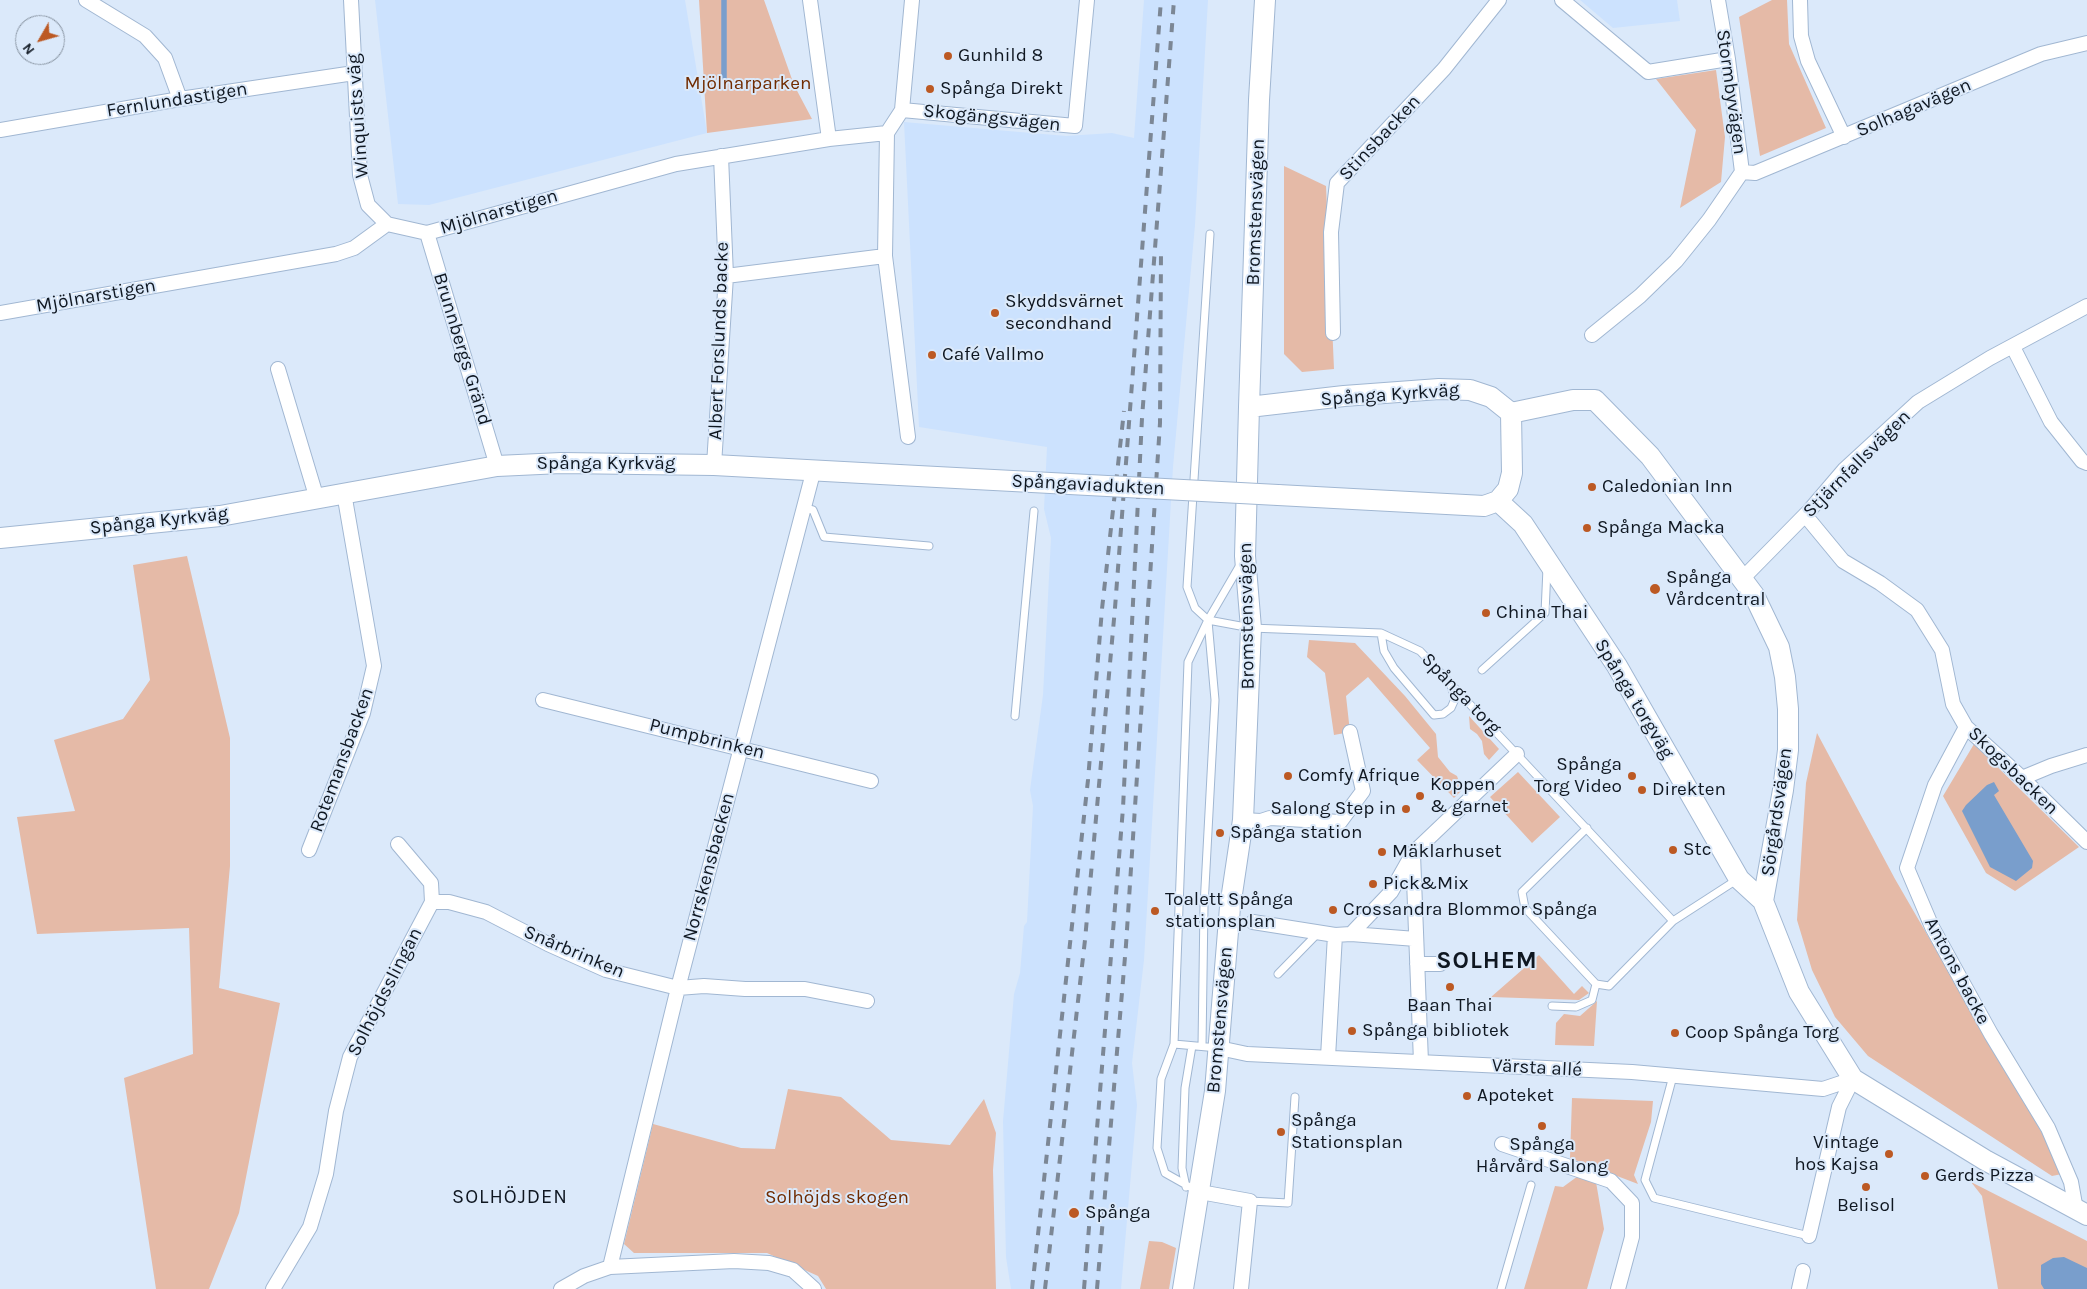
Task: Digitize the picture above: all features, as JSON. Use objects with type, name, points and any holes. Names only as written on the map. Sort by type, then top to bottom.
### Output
[{"type":"street","points":[[86,0],[145,36],[165,58],[180,99]]},
{"type":"street","name":"Winquists väg","points":[[351,0],[360,175],[368,205],[387,224]]},
{"type":"street","points":[[810,0],[829,140]]},
{"type":"street","name":"Skogängsvägen","points":[[887,133],[902,110],[912,0]]},
{"type":"street","name":"Skogängsvägen","points":[[902,110],[1075,126],[1087,0]]},
{"type":"street","name":"Bromstensvägen","points":[[1183,1289],[1210,1047],[1243,820],[1251,628],[1245,556],[1259,100],[1265,0]]},
{"type":"street","name":"Stinsbacken","points":[[1333,333],[1331,232],[1337,182],[1444,70],[1499,0]]},
{"type":"street","points":[[1562,0],[1648,72],[1728,59]]},
{"type":"street","name":"Stormbyvägen","points":[[1592,335],[1640,296],[1676,261],[1710,220],[1742,172],[1728,59],[1718,0]]},
{"type":"street","points":[[1800,0],[1801,36],[1808,61],[1844,137]]},
{"type":"street","name":"Solhagavägen","points":[[1742,172],[1756,173],[2041,54],[2087,43]]},
{"type":"street","name":"Fernlundastigen","points":[[0,130],[180,99],[354,73]]},
{"type":"street","points":[[887,133],[885,256],[908,437]]},
{"type":"street","name":"Mjölnarstigen","points":[[0,313],[336,254],[354,248],[387,224],[427,233],[676,164],[829,140],[887,133]]},
{"type":"street","name":"Albert Forslunds backe","points":[[714,465],[726,276],[721,156]]},
{"type":"street","name":"Brunnbergs Gränd","points":[[427,233],[497,466]]},
{"type":"street","points":[[726,276],[885,256]]},
{"type":"street","name":"Stjärnfallsvägen","points":[[1743,578],[1805,515],[1844,470],[1918,402],[1990,358],[2087,306]]},
{"type":"street","points":[[2013,347],[2050,422],[2082,461],[2087,463]]},
{"type":"street","points":[[278,369],[317,499]]},
{"type":"street","name":"Spånga Kyrkväg","points":[[1249,408],[1344,396],[1470,390],[1491,396],[1511,412]]},
{"type":"street","name":"Sörgårdsvägen","points":[[1511,412],[1573,400],[1595,400],[1650,456],[1754,595],[1779,647],[1788,709],[1788,750],[1783,790],[1763,901],[1800,992],[1853,1079],[1918,1121],[2081,1212]]},
{"type":"street","points":[[1498,501],[1508,489],[1512,472],[1511,412]]},
{"type":"street","name":"Spånga Kyrkväg","points":[[0,538],[220,516],[497,466],[561,463],[714,465],[899,475]]},
{"type":"street","name":"Norrskensbacken","points":[[610,1267],[678,988],[814,469]]},
{"type":"street","name":"Spångaviadukten","points":[[899,475],[1278,495],[1459,507],[1484,506],[1498,501]]},
{"type":"street","name":"Rotemansbacken","points":[[309,850],[363,713],[374,666],[344,493]]},
{"type":"street","name":"Spånga torgväg","points":[[1498,501],[1524,524],[1616,666],[1738,879],[1763,901]]},
{"type":"street","name":"Skogsbacken","points":[[1805,515],[1843,561],[1880,583],[1917,610],[1942,650],[1953,704],[1966,727],[2022,778],[2087,842]]},
{"type":"street","name":"Pumpbrinken","points":[[543,700],[871,781]]},
{"type":"street","name":"Antons backe","points":[[1966,727],[1935,784],[1907,868],[1932,927],[1991,1034],[2048,1128],[2071,1182],[2081,1212]]},
{"type":"street","points":[[1243,820],[1261,821],[1270,818],[1340,822],[1363,791],[1350,732]]},
{"type":"street","points":[[1351,934],[1391,892],[1413,853],[1517,754]]},
{"type":"street","points":[[2022,778],[2051,766],[2087,755]]},
{"type":"street","points":[[398,844],[431,883],[432,902]]},
{"type":"street","points":[[1413,853],[1421,1062]]},
{"type":"street","name":"Snårbrinken","points":[[432,902],[449,902],[486,912],[548,944],[606,970],[678,988],[704,986],[745,989],[805,989],[868,1001]]},
{"type":"street","name":"Solhöjdsslingan","points":[[273,1289],[310,1227],[326,1174],[336,1111],[350,1057],[432,902]]},
{"type":"street","points":[[1253,922],[1335,935],[1351,934],[1416,939]]},
{"type":"street","points":[[1328,1057],[1335,935]]},
{"type":"street","points":[[1417,964],[1440,964]]},
{"type":"street","name":"Värsta allé","points":[[1210,1047],[1247,1054],[1673,1076],[1823,1089],[1853,1079]]},
{"type":"street","points":[[1809,1236],[1839,1108],[1853,1079]]},
{"type":"street","points":[[1502,1144],[1611,1181],[1632,1203],[1632,1237],[1618,1289]]},
{"type":"street","points":[[1193,1189],[1250,1200],[1241,1289]]},
{"type":"street","points":[[561,1289],[584,1276],[610,1267],[734,1261],[769,1263],[793,1270],[814,1289]]},
{"type":"street","points":[[1799,1289],[1803,1271]]},
{"type":"lane","points":[[1174,1044],[1210,1047],[1204,906],[1215,700],[1208,620],[1195,608],[1187,587],[1210,234]]},
{"type":"lane","points":[[804,508],[813,510],[824,537],[928,546]]},
{"type":"lane","points":[[1015,716],[1034,511]]},
{"type":"lane","points":[[1193,1189],[1165,1173],[1157,1148],[1161,1079],[1174,1044],[1188,662],[1208,620],[1245,556]]},
{"type":"lane","points":[[1482,670],[1545,613],[1547,560]]},
{"type":"lane","name":"Spånga torg","points":[[1208,620],[1251,628],[1381,633],[1420,650],[1673,920]]},
{"type":"lane","points":[[1381,633],[1384,651],[1394,668],[1434,715],[1443,714],[1451,708],[1455,699],[1450,683]]},
{"type":"lane","points":[[1587,828],[1522,892],[1525,908],[1596,984],[1609,986],[1673,920],[1738,879]]},
{"type":"lane","points":[[1278,974],[1319,932]]},
{"type":"lane","points":[[1552,1006],[1576,1007],[1592,1000],[1596,984]]},
{"type":"lane","points":[[1192,1046],[1185,1088],[1182,1168],[1193,1189]]},
{"type":"lane","points":[[1673,1076],[1644,1180],[1654,1198],[1809,1236]]},
{"type":"lane","points":[[1250,1200],[1288,1203],[1295,1097]]},
{"type":"lane","points":[[1501,1289],[1530,1185]]},
{"type":"shaded area","points":[[375,0],[685,0],[707,133],[429,205],[398,204]]},
{"type":"shaded area","points":[[1144,0],[1208,0],[1195,225],[1173,467],[1144,960],[1132,1063],[1137,1105],[1121,1289],[1011,1289],[1006,1257],[1003,1121],[1014,994],[1020,973],[1024,926],[1027,922],[1033,806],[1030,790],[1043,695],[1051,538],[1044,509],[1047,447],[919,427],[904,122],[1066,136],[1112,133],[1134,138]]},
{"type":"shaded area","points":[[1580,0],[1677,0],[1680,21],[1613,28]]},
{"type":"green space","name":"Mjölnarparken","points":[[699,0],[764,0],[794,85],[812,119],[707,133]]},
{"type":"green space","points":[[1772,0],[1787,0],[1789,44],[1826,128],[1760,156],[1739,17]]},
{"type":"green space","points":[[1716,70],[1725,137],[1721,182],[1680,208],[1696,130],[1656,79]]},
{"type":"green space","points":[[1284,166],[1326,186],[1334,369],[1302,372],[1284,354]]},
{"type":"green space","points":[[187,556],[230,738],[230,866],[219,988],[280,1003],[239,1213],[209,1289],[156,1289],[124,1078],[193,1054],[189,928],[37,934],[17,817],[75,811],[54,740],[123,719],[150,680],[133,565]]},
{"type":"green space","points":[[1309,640],[1355,643],[1405,696],[1436,734],[1438,757],[1450,772],[1457,776],[1462,790],[1454,798],[1417,760],[1430,748],[1368,677],[1346,696],[1350,732],[1334,735],[1325,673],[1307,657]]},
{"type":"green space","points":[[1469,716],[1499,749],[1489,760],[1484,754],[1482,741],[1470,729]]},
{"type":"green space","points":[[1817,733],[1895,879],[2042,1133],[2062,1174],[2052,1176],[1868,1056],[1835,1017],[1812,970],[1797,920],[1806,783]]},
{"type":"green space","points":[[1974,744],[2079,847],[2015,891],[1986,873],[1943,796]]},
{"type":"green space","points":[[1518,772],[1560,817],[1532,843],[1490,797]]},
{"type":"green space","points":[[1539,955],[1574,994],[1582,986],[1589,993],[1579,1000],[1491,997]]},
{"type":"green space","points":[[1597,1001],[1594,1046],[1555,1045],[1556,1023],[1564,1014],[1580,1016]]},
{"type":"green space","name":"Solhöjds skogen","points":[[788,1089],[841,1097],[891,1140],[950,1145],[984,1099],[996,1133],[993,1170],[996,1289],[826,1289],[818,1276],[767,1253],[634,1253],[624,1244],[653,1124],[741,1148],[775,1149]]},
{"type":"green space","points":[[1572,1098],[1653,1101],[1651,1122],[1634,1175],[1638,1184],[1570,1158]]},
{"type":"green space","points":[[1578,1176],[1596,1182],[1604,1229],[1587,1289],[1524,1289],[1555,1186],[1563,1187]]},
{"type":"green space","points":[[1971,1182],[2087,1241],[2087,1289],[1998,1289],[1982,1196]]},
{"type":"green space","points":[[1149,1241],[1162,1242],[1176,1248],[1169,1289],[1140,1289]]},
{"type":"water","points":[[1994,782],[1999,791],[1994,795],[2033,861],[2032,868],[2016,881],[1990,867],[1962,811],[1987,785]]},
{"type":"water","points":[[2064,1257],[2087,1268],[2087,1289],[2044,1289],[2041,1284],[2041,1265],[2053,1258]]},
{"type":"waterway","points":[[724,0],[724,78]]},
{"type":"railway","points":[[1045,1289],[1085,940],[1115,608],[1161,0]]},
{"type":"railway","points":[[1084,1289],[1123,808],[1142,418],[1174,0]]},
{"type":"railway","points":[[1097,1289],[1126,945],[1160,423],[1161,251]]},
{"type":"railway","points":[[1032,1289],[1088,780],[1102,609],[1124,411]]},
{"type":"place","name":"Gunhild 8","points":[[948,56]]},
{"type":"place","name":"Spånga Direkt","points":[[930,89]]},
{"type":"place","name":"Skyddsvärnet secondhand","points":[[995,313]]},
{"type":"place","name":"Café Vallmo","points":[[932,355]]},
{"type":"place","name":"Caledonian Inn","points":[[1592,487]]},
{"type":"place","name":"Spånga Macka","points":[[1587,528]]},
{"type":"place","name":"Spånga Vårdcentral","points":[[1655,589]]},
{"type":"place","name":"China Thai","points":[[1486,613]]},
{"type":"place","name":"Comfy Afrique","points":[[1288,776]]},
{"type":"place","name":"Spånga Torg Video","points":[[1632,776]]},
{"type":"place","name":"Direkten","points":[[1642,790]]},
{"type":"place","name":"Koppen & garnet","points":[[1420,796]]},
{"type":"place","name":"Salong Step in","points":[[1406,809]]},
{"type":"place","name":"Spånga station","points":[[1220,833]]},
{"type":"place","name":"Stc","points":[[1673,850]]},
{"type":"place","name":"Mäklarhuset","points":[[1382,852]]},
{"type":"place","name":"Pick&Mix","points":[[1373,884]]},
{"type":"place","name":"Crossandra Blommor Spånga","points":[[1333,910]]},
{"type":"place","name":"Toalett Spånga stationsplan","points":[[1155,911]]},
{"type":"place","name":"Baan Thai","points":[[1450,987]]},
{"type":"place","name":"Spånga bibliotek","points":[[1352,1031]]},
{"type":"place","name":"Coop Spånga Torg","points":[[1675,1033]]},
{"type":"place","name":"Apoteket","points":[[1467,1096]]},
{"type":"place","name":"Spånga Hårvård Salong","points":[[1542,1126]]},
{"type":"place","name":"Spånga Stationsplan","points":[[1281,1132]]},
{"type":"place","name":"Vintage hos Kajsa","points":[[1889,1154]]},
{"type":"place","name":"Gerds Pizza","points":[[1925,1176]]},
{"type":"place","name":"Belisol","points":[[1866,1187]]},
{"type":"place","name":"Spånga","points":[[1074,1213]]},
{"type":"district","name":"SOLHEM","points":[[1487,961]]},
{"type":"district","name":"SOLHÖJDEN","points":[[510,1197]]}]
